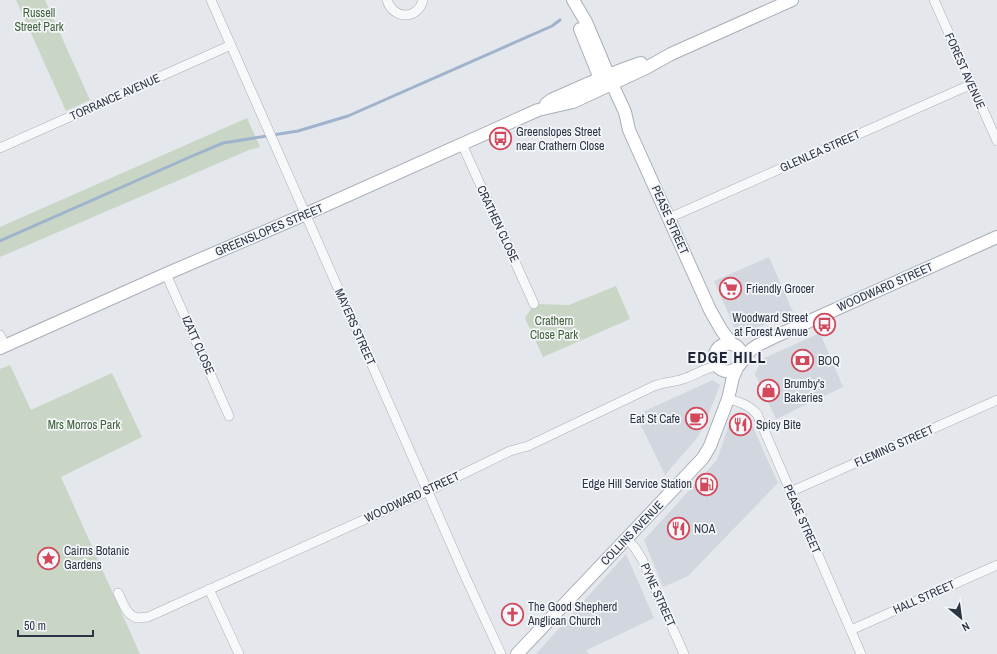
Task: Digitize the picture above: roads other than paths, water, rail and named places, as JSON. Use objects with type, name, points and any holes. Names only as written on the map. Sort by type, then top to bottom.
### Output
[{"type":"street","name":"MAYERS STREET","points":[[211,0],[501,654]]},
{"type":"street","points":[[387,0],[390,7],[394,11],[399,14],[406,15],[417,11],[423,0]]},
{"type":"street","name":"PEASE STREET","points":[[572,0],[578,25],[606,81],[618,115],[629,130],[710,310],[722,331],[733,345]]},
{"type":"street","name":"GREENSLOPES STREET","points":[[2,343],[306,214],[538,110],[551,100],[646,68],[671,54],[792,0]]},
{"type":"street","name":"FOREST AVENUE","points":[[934,0],[997,141]]},
{"type":"street","name":"TORRANCE AVENUE","points":[[0,148],[231,45]]},
{"type":"street","name":"GLENLEA STREET","points":[[669,218],[972,84]]},
{"type":"street","name":"CRATHEN CLOSE","points":[[462,144],[534,304]]},
{"type":"street","name":"WOODWARD STREET","points":[[739,365],[750,351],[774,337],[997,237]]},
{"type":"street","name":"IZATT CLOSE","points":[[166,274],[229,416]]},
{"type":"street","name":"PEASE STREET","points":[[710,310],[717,342],[717,349]]},
{"type":"street","name":"WOODWARD STREET","points":[[733,345],[774,337]]},
{"type":"street","points":[[725,344],[733,345],[738,348],[742,356],[739,365],[729,372],[724,371],[715,362],[714,357],[717,349],[725,344]]},
{"type":"street","name":"COLLINS AVENUE","points":[[517,654],[703,458],[710,446],[728,399],[733,377],[739,365]]},
{"type":"street","name":"WOODWARD STREET","points":[[118,593],[127,612],[132,616],[139,618],[148,616],[428,491],[510,450],[528,446],[654,386],[684,379],[710,367],[719,367]]},
{"type":"street","points":[[719,367],[726,383],[728,399]]},
{"type":"street","name":"PEASE STREET","points":[[728,399],[747,405],[757,414],[861,654]]},
{"type":"street","name":"FLEMING STREET","points":[[790,492],[997,400]]},
{"type":"street","name":"PYNE STREET","points":[[627,539],[642,559],[684,654]]},
{"type":"street","name":"HALL STREET","points":[[851,630],[997,565]]},
{"type":"street","points":[[209,589],[239,654]]},
{"type":"waterway","points":[[0,241],[223,143],[298,131],[348,116],[552,26],[560,20]]},
{"type":"place","name":"Greenslopes Street near Crathern Close","points":[[500,139]]},
{"type":"place","name":"Friendly Grocer","points":[[730,289]]},
{"type":"place","name":"Woodward Street at Forest Avenue","points":[[824,325]]},
{"type":"place","name":"BOQ","points":[[803,361]]},
{"type":"place","name":"Brumby's Bakeries","points":[[768,391]]},
{"type":"place","name":"Eat St Cafe","points":[[696,419]]},
{"type":"place","name":"Spicy Bite","points":[[741,425]]},
{"type":"place","name":"Edge Hill Service Station","points":[[707,484]]},
{"type":"place","name":"NOA","points":[[679,529]]},
{"type":"place","name":"Cairns Botanic Gardens","points":[[48,558]]},
{"type":"place","name":"The Good Shepherd Anglican Church","points":[[513,614]]},
{"type":"district","name":"EDGE HILL","points":[[727,357]]},
{"type":"park label","name":"Russell Street Park","points":[[39,20]]},
{"type":"park label","name":"Crathern Close Park","points":[[554,328]]},
{"type":"park label","name":"Mrs Morros Park","points":[[84,425]]}]
